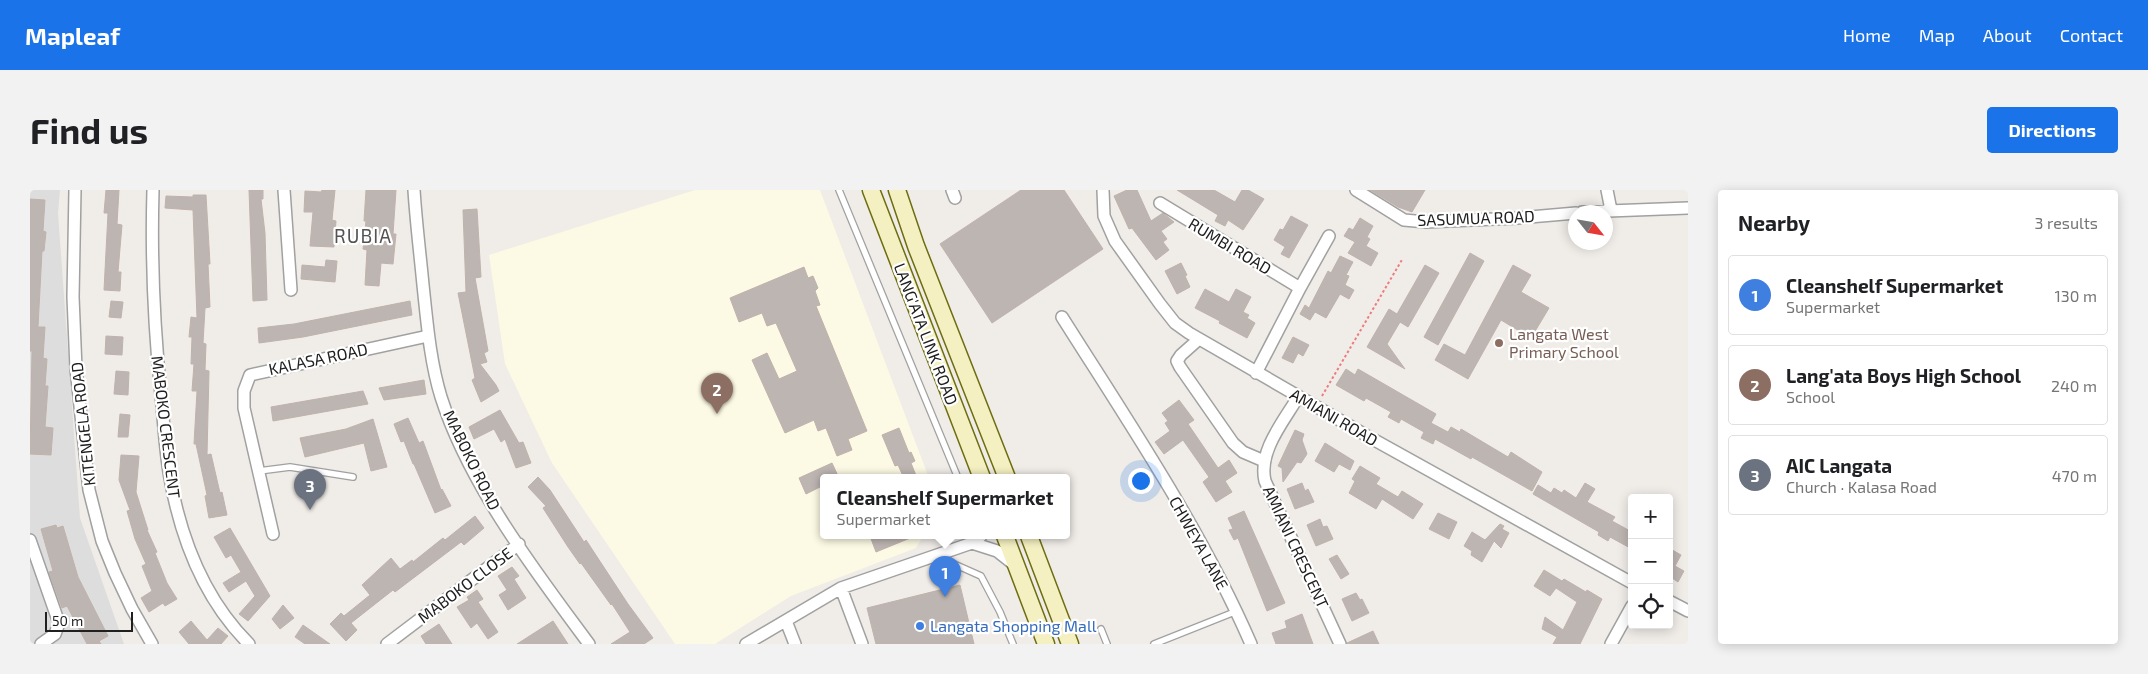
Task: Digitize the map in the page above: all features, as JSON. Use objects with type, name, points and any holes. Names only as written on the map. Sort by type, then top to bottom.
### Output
[{"type":"main road","name":"LANG'ATA LINK ROAD","points":[[871,190],[980,474]]},
{"type":"main road","name":"LANG'ATA LINK ROAD","points":[[897,190],[916,246],[1005,474]]},
{"type":"main road","points":[[1006,539],[1046,644]]},
{"type":"main road","points":[[1030,539],[1070,644]]},
{"type":"street","name":"KITENGELA ROAD","points":[[75,190],[73,297],[76,369],[89,490],[105,549],[149,643]]},
{"type":"street","name":"MABOKO CRESCENT","points":[[152,190],[155,340],[170,478],[180,525],[210,595],[249,644]]},
{"type":"street","points":[[284,190],[290,290]]},
{"type":"street","name":"MABOKO ROAD","points":[[414,190],[428,336],[441,397],[459,441],[491,503],[589,644]]},
{"type":"street","name":"AMIANI ROAD","points":[[1103,190],[1104,216],[1115,241],[1143,282],[1175,323],[1199,340],[1298,397],[1628,580]]},
{"type":"street","name":"SASUMUA ROAD","points":[[1356,190],[1404,220],[1426,222],[1568,214]]},
{"type":"street","points":[[1607,190],[1610,205]]},
{"type":"street","name":"RUMBI ROAD","points":[[1160,204],[1300,288]]},
{"type":"street","points":[[1613,210],[1688,208]]},
{"type":"street","points":[[1256,373],[1329,236]]},
{"type":"street","name":"CHWEYA LANE","points":[[1062,317],[1202,543],[1237,611],[1251,644]]},
{"type":"street","name":"KALASA ROAD","points":[[273,534],[244,408],[244,392],[250,375],[428,336]]},
{"type":"street","points":[[1199,340],[1181,355],[1177,361],[1233,443],[1243,452],[1264,461],[1275,436],[1298,397]]},
{"type":"street","name":"AMIANI CRESCENT","points":[[1264,461],[1265,481],[1340,644]]},
{"type":"street","points":[[746,644],[841,588],[934,556],[976,539],[997,551],[1016,566]]},
{"type":"street","points":[[30,540],[59,622],[55,634],[41,644]]},
{"type":"street","name":"MABOKO CLOSE","points":[[387,644],[519,544]]},
{"type":"street","points":[[841,588],[862,644]]},
{"type":"street","points":[[1673,604],[1688,611]]},
{"type":"street","points":[[1611,644],[1628,613]]},
{"type":"street","points":[[786,621],[795,644]]},
{"type":"lane","points":[[840,190],[956,474]]},
{"type":"lane","points":[[259,471],[290,467],[353,477]]},
{"type":"lane","points":[[934,556],[981,576],[1000,612],[1013,644]]},
{"type":"lane","points":[[1154,644],[1237,611]]},
{"type":"lane","points":[[1101,629],[1108,644]]},
{"type":"path","points":[[1316,407],[1403,258]]},
{"type":"shaded area","points":[[30,190],[60,190],[58,213],[80,518],[124,644],[30,644]]},
{"type":"shaded area","points":[[695,190],[820,190],[927,474],[820,474],[820,539],[921,539],[916,548],[791,596],[715,644],[675,644],[552,463],[505,364],[489,255]]},
{"type":"building","points":[[106,190],[119,190],[117,224],[122,225],[118,272],[121,272],[120,291],[104,290],[108,213],[104,213]]},
{"type":"building","points":[[249,190],[263,190],[263,199],[261,199],[265,233],[267,300],[253,301]]},
{"type":"building","points":[[322,190],[335,190],[332,220],[336,221],[334,247],[310,246],[313,212],[304,212],[305,191],[321,192]]},
{"type":"building","points":[[366,190],[396,190],[393,234],[396,234],[393,264],[381,263],[379,286],[365,285],[367,250],[363,249],[366,221],[364,221]]},
{"type":"building","points":[[1021,190],[1064,190],[1103,249],[992,323],[940,244]]},
{"type":"building","points":[[1127,190],[1137,190],[1151,221],[1163,213],[1174,222],[1161,231],[1167,239],[1163,242],[1169,250],[1156,260],[1132,228],[1129,229],[1114,196]]},
{"type":"building","points":[[1177,190],[1214,190],[1235,202],[1242,190],[1248,190],[1264,199],[1243,230],[1228,220],[1225,226],[1215,221],[1218,215]]},
{"type":"building","points":[[1370,190],[1425,190],[1412,212],[1398,207]]},
{"type":"building","points":[[193,195],[206,195],[210,264],[208,264],[210,307],[205,308],[203,343],[206,344],[205,370],[209,371],[207,455],[211,454],[227,515],[209,518],[205,496],[207,495],[196,444],[194,444],[197,391],[192,391],[194,364],[191,364],[192,337],[189,337],[191,317],[197,318],[193,210],[165,208],[166,196],[193,197]]},
{"type":"building","points":[[30,199],[45,200],[43,231],[46,232],[44,251],[42,251],[38,327],[45,327],[43,358],[47,359],[45,386],[48,386],[45,427],[53,428],[51,455],[30,454],[32,351],[30,351]]},
{"type":"building","points":[[477,209],[481,277],[475,278],[488,351],[484,353],[487,362],[480,364],[499,391],[481,402],[472,380],[475,378],[458,293],[466,292],[463,210]]},
{"type":"building","points":[[1291,216],[1308,225],[1289,258],[1281,254],[1285,247],[1274,240],[1280,229],[1283,230]]},
{"type":"building","points":[[1360,218],[1373,226],[1367,237],[1370,239],[1366,246],[1378,253],[1371,266],[1348,253],[1355,242],[1344,236],[1349,228],[1353,230]]},
{"type":"building","points":[[1470,253],[1484,261],[1438,345],[1424,337]]},
{"type":"building","points":[[1340,256],[1353,262],[1346,275],[1349,276],[1345,285],[1354,290],[1349,299],[1340,294],[1326,318],[1315,312],[1310,320],[1300,314],[1305,305],[1309,308],[1328,271],[1331,273]]},
{"type":"building","points":[[326,260],[337,261],[335,282],[301,279],[302,265],[325,267]]},
{"type":"building","points":[[1181,263],[1190,287],[1177,294],[1165,271]]},
{"type":"building","points":[[1425,265],[1439,273],[1408,327],[1400,322],[1387,344],[1405,369],[1367,347],[1389,309],[1397,314]]},
{"type":"building","points":[[1513,265],[1531,275],[1521,292],[1549,308],[1531,338],[1501,320],[1468,379],[1435,360],[1444,344],[1465,355]]},
{"type":"building","points":[[804,267],[808,278],[813,276],[818,288],[815,291],[820,305],[816,306],[867,431],[848,439],[852,450],[837,456],[826,428],[818,431],[814,420],[785,433],[752,360],[767,353],[779,379],[797,371],[776,323],[767,326],[762,313],[739,322],[730,298]]},
{"type":"building","points":[[1205,289],[1229,302],[1236,289],[1251,297],[1243,312],[1249,315],[1247,318],[1255,323],[1247,338],[1195,308]]},
{"type":"building","points":[[111,301],[123,302],[121,318],[109,317]]},
{"type":"building","points":[[410,301],[412,315],[303,337],[259,343],[258,328],[294,324]]},
{"type":"building","points":[[106,336],[123,337],[122,355],[105,354]]},
{"type":"building","points":[[1293,337],[1309,345],[1303,356],[1298,353],[1293,363],[1282,358]]},
{"type":"building","points":[[1346,369],[1355,375],[1358,369],[1436,414],[1431,423],[1448,432],[1451,427],[1460,432],[1461,429],[1508,457],[1511,452],[1542,472],[1532,491],[1472,457],[1471,459],[1435,439],[1433,444],[1421,438],[1424,432],[1401,419],[1399,423],[1388,417],[1391,412],[1366,398],[1364,401],[1336,385]]},
{"type":"building","points":[[116,371],[129,372],[128,395],[114,394]]},
{"type":"building","points":[[424,380],[426,394],[384,400],[379,388]]},
{"type":"building","points":[[363,391],[368,404],[273,421],[271,407]]},
{"type":"building","points":[[1179,400],[1194,420],[1188,424],[1218,468],[1229,460],[1237,473],[1225,481],[1232,492],[1216,502],[1203,482],[1209,477],[1183,440],[1164,454],[1155,442],[1170,431],[1165,423],[1168,421],[1162,413]]},
{"type":"building","points":[[500,410],[519,443],[523,442],[531,463],[516,468],[505,439],[501,442],[494,429],[474,439],[469,427]]},
{"type":"building","points":[[120,414],[130,415],[128,437],[118,437]]},
{"type":"building","points":[[408,418],[419,443],[423,441],[441,490],[451,506],[435,513],[404,441],[401,442],[394,424]]},
{"type":"building","points":[[373,419],[387,467],[371,471],[364,443],[305,457],[300,438],[346,429]]},
{"type":"building","points":[[899,428],[909,453],[911,452],[915,461],[911,463],[915,474],[902,474],[898,465],[895,466],[882,435]]},
{"type":"building","points":[[1295,430],[1304,434],[1302,440],[1307,454],[1301,463],[1297,462],[1283,482],[1282,468],[1278,466]]},
{"type":"building","points":[[1325,443],[1354,461],[1350,470],[1339,464],[1334,472],[1315,461]]},
{"type":"building","points":[[121,455],[139,456],[136,492],[147,530],[157,552],[155,553],[167,583],[177,599],[165,606],[163,603],[149,612],[141,598],[152,591],[142,566],[146,564],[135,539],[127,511],[130,510],[119,480]]},
{"type":"building","points":[[832,463],[837,474],[820,474],[820,487],[806,494],[799,478]]},
{"type":"building","points":[[1360,466],[1380,478],[1376,484],[1398,497],[1402,491],[1423,504],[1413,519],[1382,499],[1376,509],[1349,493],[1355,481],[1352,479]]},
{"type":"building","points":[[538,477],[550,490],[584,542],[586,540],[653,638],[644,644],[611,644],[630,632],[612,604],[568,547],[543,508],[546,506],[528,487]]},
{"type":"building","points":[[1302,483],[1305,491],[1308,489],[1314,502],[1295,509],[1287,489]]},
{"type":"building","points":[[1585,483],[1595,489],[1587,502],[1615,517],[1612,521],[1628,530],[1628,547],[1610,537],[1608,541],[1598,535],[1599,532],[1533,494],[1538,485],[1551,493],[1554,488],[1562,493],[1564,490],[1576,498]]},
{"type":"building","points":[[1244,511],[1285,603],[1267,611],[1238,538],[1234,540],[1229,530],[1233,529],[1228,518]]},
{"type":"building","points":[[1438,513],[1457,522],[1449,539],[1429,529]]},
{"type":"building","points":[[475,516],[484,528],[464,545],[461,542],[395,592],[393,590],[351,623],[357,630],[346,641],[330,624],[341,613],[344,616],[370,595],[362,585],[391,558],[400,569],[412,560],[413,562],[443,538],[445,540]]},
{"type":"building","points":[[1320,519],[1323,527],[1327,526],[1333,539],[1316,546],[1307,525]]},
{"type":"building","points":[[1500,524],[1504,526],[1502,529],[1509,533],[1501,548],[1494,541],[1482,562],[1471,555],[1472,551],[1464,546],[1472,532],[1485,540]]},
{"type":"building","points":[[56,525],[57,528],[63,526],[78,577],[108,636],[99,641],[101,644],[87,644],[67,606],[62,608],[49,572],[53,571],[41,529]]},
{"type":"building","points":[[230,528],[270,596],[248,621],[239,614],[255,596],[246,581],[229,592],[223,583],[241,572],[231,555],[226,558],[214,537]]},
{"type":"building","points":[[871,539],[908,539],[876,552]]},
{"type":"building","points":[[1673,550],[1681,555],[1675,566],[1684,571],[1678,582],[1673,579]]},
{"type":"building","points":[[1337,555],[1349,574],[1341,579],[1329,559]]},
{"type":"building","points":[[512,567],[519,576],[514,579],[526,598],[508,610],[499,595],[507,590],[498,576]]},
{"type":"building","points":[[1544,570],[1562,581],[1564,579],[1602,599],[1580,644],[1553,644],[1557,637],[1542,629],[1545,617],[1563,630],[1577,602],[1556,588],[1550,596],[1534,586]]},
{"type":"building","name":"Langata Shopping Mall","points":[[960,585],[974,644],[876,644],[867,608]]},
{"type":"building","points":[[477,590],[483,599],[478,602],[498,632],[488,639],[477,623],[471,628],[457,607],[469,600],[467,597]]},
{"type":"building","points":[[1356,593],[1360,600],[1362,599],[1369,613],[1352,621],[1342,599]]},
{"type":"building","points":[[283,605],[294,618],[280,629],[272,619]]},
{"type":"building","points":[[1302,614],[1313,644],[1276,644],[1272,633],[1287,628],[1285,621]]},
{"type":"building","points":[[191,621],[207,640],[218,628],[228,636],[221,644],[189,644],[179,632]]},
{"type":"building","points":[[553,621],[568,644],[517,644]]},
{"type":"building","points":[[439,624],[452,644],[426,644],[421,636]]},
{"type":"building","points":[[303,625],[330,644],[305,644],[295,637]]},
{"type":"building","points":[[1373,631],[1379,644],[1347,644],[1347,643]]},
{"type":"place","name":"Langata West Primary School","points":[[1499,343]]},
{"type":"place","name":"Lang'ata Boys High School","points":[[717,414]]},
{"type":"place","name":"AIC Langata","points":[[310,510]]},
{"type":"place","name":"Cleanshelf Supermarket","points":[[945,597]]},
{"type":"place","name":"Langata Shopping Mall","points":[[920,626]]},
{"type":"district","name":"RUBIA","points":[[363,236]]}]
